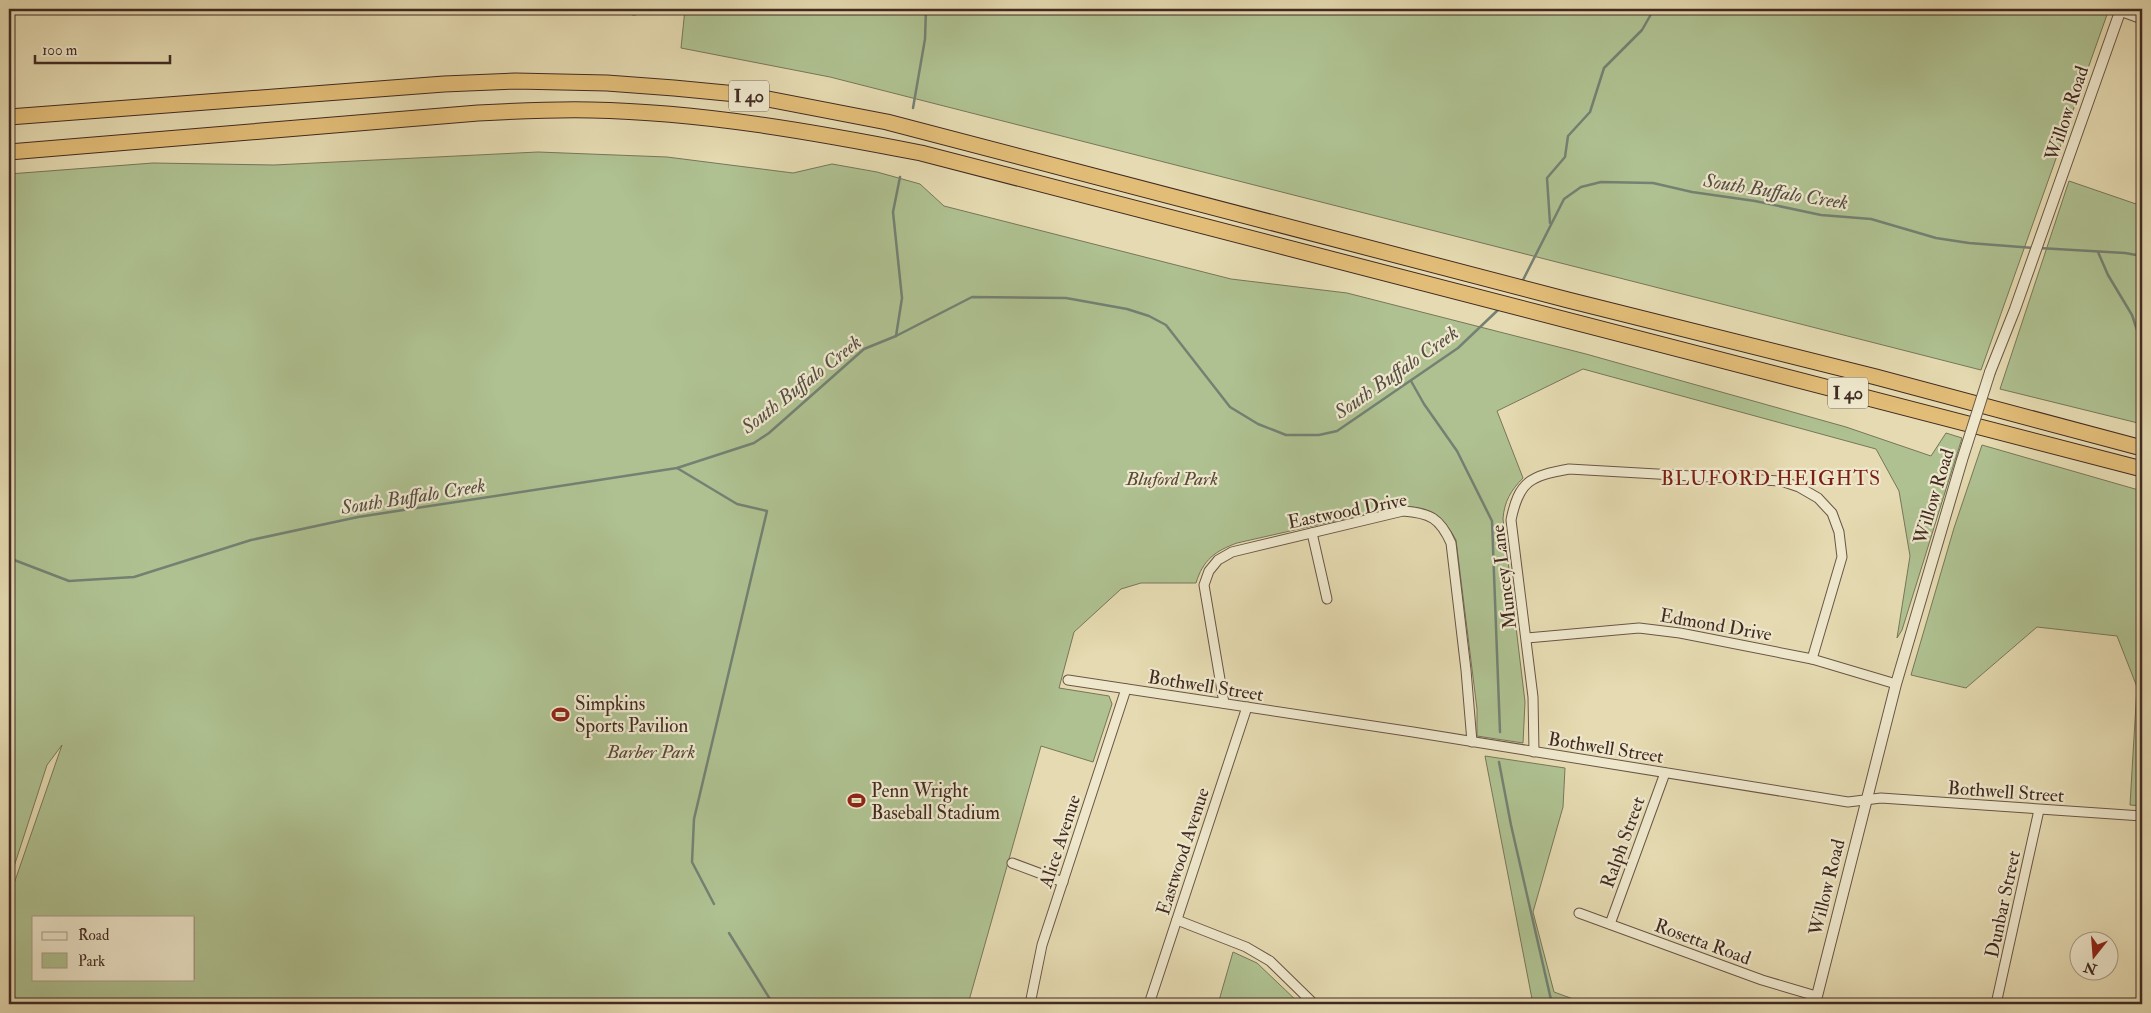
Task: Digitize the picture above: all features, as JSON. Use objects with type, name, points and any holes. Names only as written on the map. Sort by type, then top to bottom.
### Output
[{"type":"highway","name":"I 40","points":[[9,117],[444,84],[516,81],[607,83],[738,94],[887,122],[1568,300],[1876,377],[2142,448]]},
{"type":"highway","name":"I 40","points":[[9,152],[532,110],[593,110],[737,122],[797,130],[921,153],[2142,469]]},
{"type":"street","points":[[2121,10],[2142,19]]},
{"type":"street","name":"Willow Road","points":[[1816,1000],[1896,684],[1962,460],[1990,372],[2020,294],[2121,10]]},
{"type":"street","name":"Muncey Lane","points":[[1534,752],[1533,696],[1511,520],[1515,499],[1526,484],[1542,473],[1568,468],[1781,481],[1799,487],[1818,498],[1832,513],[1839,532],[1842,557],[1812,660]]},
{"type":"street","name":"Eastwood Drive","points":[[1224,703],[1204,585],[1209,571],[1218,560],[1232,552],[1403,512],[1420,512],[1434,518],[1444,527],[1451,543],[1466,670],[1472,742]]},
{"type":"street","points":[[1312,533],[1327,599]]},
{"type":"street","name":"Edmond Drive","points":[[1527,638],[1639,628],[1680,633],[1812,660],[1896,684]]},
{"type":"street","name":"Bothwell Street","points":[[1068,680],[1848,802],[1881,798],[2142,816]]},
{"type":"street","name":"Alice Avenue","points":[[1030,1004],[1042,945],[1126,689]]},
{"type":"street","name":"Eastwood Avenue","points":[[1149,1004],[1247,707]]},
{"type":"street","name":"Ralph Street","points":[[1610,924],[1665,773]]},
{"type":"street","name":"Dunbar Street","points":[[1996,1004],[2039,810]]},
{"type":"street","points":[[1012,863],[1063,882]]},
{"type":"street","name":"Rosetta Road","points":[[1579,913],[1816,1000]]},
{"type":"street","points":[[1177,920],[1246,947],[1270,961],[1314,1004]]},
{"type":"green space","points":[[685,9],[2109,9],[1981,370],[830,77],[681,48]]},
{"type":"green space","points":[[538,152],[667,157],[793,173],[832,164],[877,172],[920,184],[944,206],[1231,279],[1347,293],[1586,354],[1846,427],[1931,456],[1946,433],[1962,438],[1902,630],[1897,638],[1910,556],[1899,491],[1876,449],[1583,369],[1497,411],[1523,478],[1509,497],[1503,519],[1525,702],[1523,743],[1477,736],[1477,709],[1456,540],[1444,522],[1430,512],[1413,507],[1392,508],[1237,543],[1222,549],[1211,557],[1202,568],[1196,583],[1141,583],[1121,589],[1074,632],[1059,688],[1109,696],[1112,704],[1093,762],[1041,746],[968,1004],[9,1004],[9,898],[62,745],[47,765],[9,882],[9,174],[153,163],[274,165]]},
{"type":"green space","points":[[2069,181],[2139,205],[2142,197],[2142,424],[2000,389]]},
{"type":"green space","points":[[1982,445],[2142,491],[2142,806],[2130,805],[2137,687],[2117,636],[2037,627],[1966,688],[1911,675],[1954,528]]},
{"type":"green space","points":[[1485,756],[1565,768],[1563,807],[1533,912],[1554,992],[1587,1004],[1533,1004]]},
{"type":"green space","points":[[1233,952],[1257,963],[1300,1004],[1218,1004]]},
{"type":"waterway","points":[[913,108],[925,39],[926,9]]},
{"type":"waterway","points":[[1550,223],[1547,178],[1565,157],[1568,136],[1590,112],[1604,68],[1642,30],[1654,9]]},
{"type":"waterway","points":[[896,336],[902,298],[893,212],[900,177]]},
{"type":"waterway","name":"South Buffalo Creek","points":[[1522,282],[1564,199],[1581,187],[1601,182],[1653,183],[1692,192],[1755,201],[1821,215],[1871,219],[1936,238],[1969,243],[2034,248]]},
{"type":"waterway","name":"South Buffalo Creek","points":[[2039,248],[2125,253],[2142,256]]},
{"type":"waterway","points":[[2098,252],[2108,275],[2132,315],[2142,345]]},
{"type":"waterway","name":"South Buffalo Creek","points":[[9,558],[69,581],[134,577],[251,540],[358,517],[677,468],[754,443],[769,433],[864,349],[896,336],[972,297],[1066,298],[1127,309],[1149,316],[1166,325],[1230,407],[1258,424],[1286,435],[1319,435],[1337,431],[1458,348],[1499,309]]},
{"type":"waterway","points":[[1411,381],[1424,404],[1457,451],[1492,521],[1500,732]]},
{"type":"waterway","points":[[677,468],[737,504],[767,511],[694,819],[692,862],[714,904]]},
{"type":"waterway","points":[[1499,762],[1511,825],[1552,1004]]},
{"type":"waterway","points":[[729,933],[773,1004]]},
{"type":"place","name":"Simpkins Sports Pavilion","points":[[561,714]]},
{"type":"place","name":"Penn Wright Baseball Stadium","points":[[857,801]]},
{"type":"district","name":"BLUFORD HEIGHTS","points":[[1771,478]]},
{"type":"park label","name":"Bluford Park","points":[[1172,478]]},
{"type":"park label","name":"Barber Park","points":[[651,751]]}]
